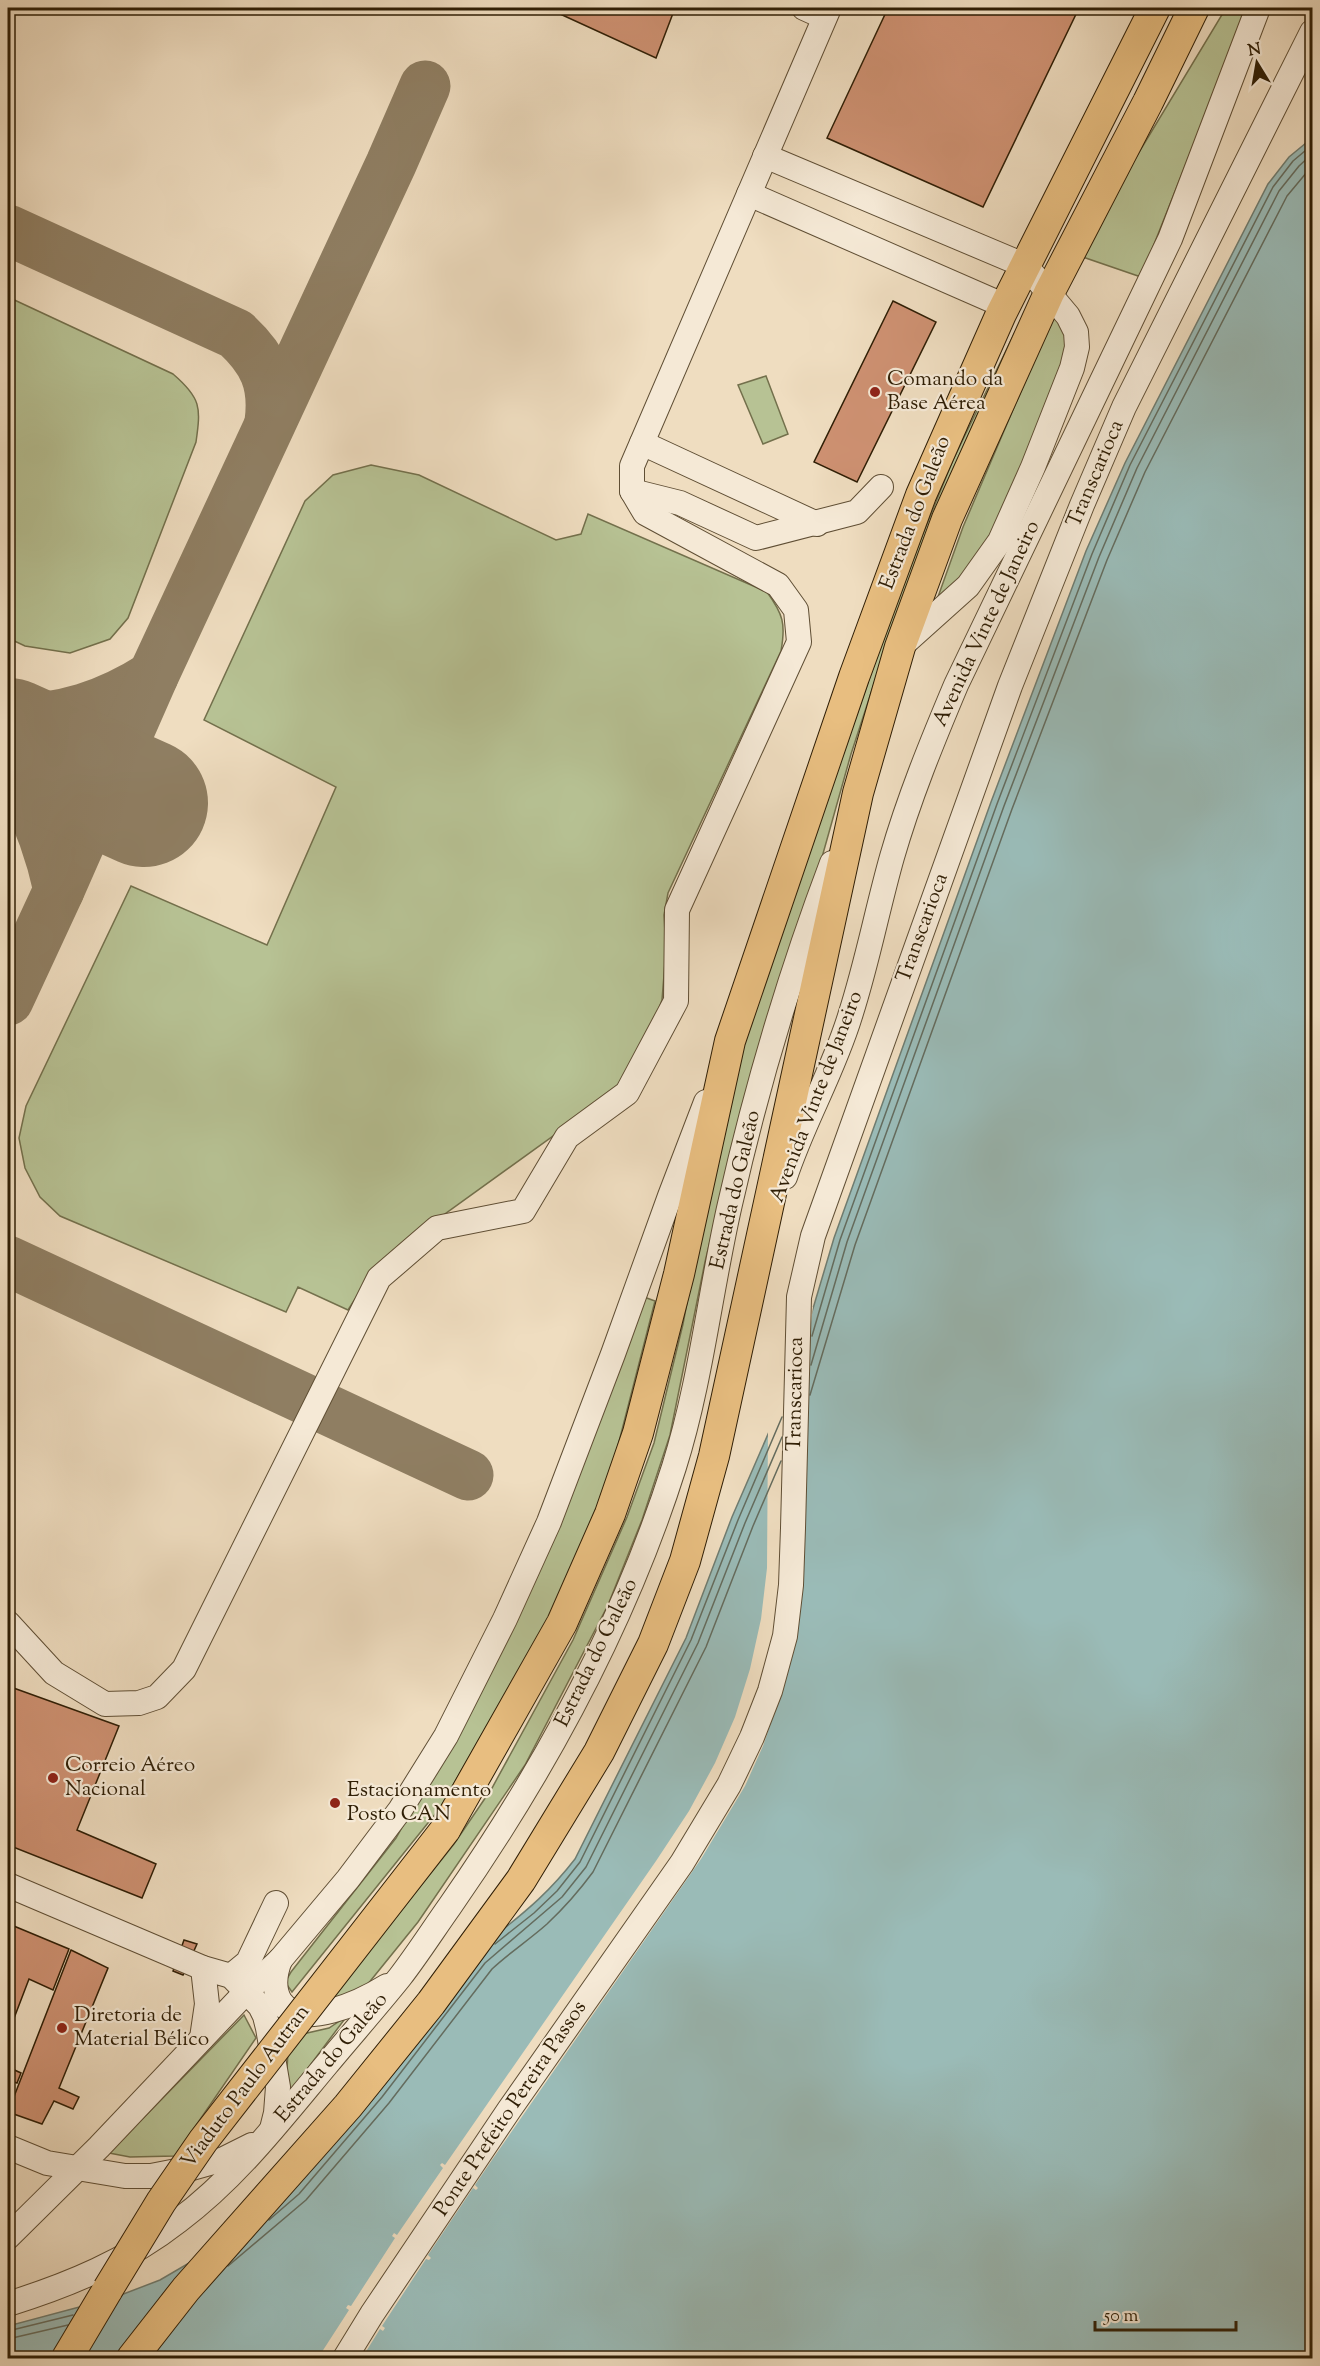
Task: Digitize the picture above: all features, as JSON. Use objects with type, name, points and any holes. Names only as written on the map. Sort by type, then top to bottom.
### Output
[{"type":"main road","name":"Estrada do Galeão","points":[[445,1830],[562,1623],[610,1514],[638,1433],[679,1274],[730,1041],[854,677],[917,506],[1005,306],[1155,8]]},
{"type":"main road","name":"Estrada do Galeão","points":[[132,2358],[186,2289],[348,2106],[431,2003],[521,1880],[598,1752],[653,1644],[685,1562],[714,1456],[858,793],[900,647],[947,519],[1049,293],[1194,8]]},
{"type":"main road","points":[[1148,102],[1208,8]]},
{"type":"main road","name":"Viaduto Paulo Autran","points":[[67,2358],[161,2202],[203,2141],[445,1830]]},
{"type":"street","name":"Avenida Vinte de Janeiro","points":[[759,1256],[787,1172],[851,1016],[893,856],[926,758],[956,685],[1170,239],[1258,8]]},
{"type":"street","points":[[776,584],[645,513],[632,491],[632,466],[765,156],[819,11]]},
{"type":"street","name":"Transcarioca","points":[[682,1863],[729,1785],[752,1737],[770,1691],[785,1636],[791,1585],[799,1297],[813,1236],[1010,686],[1082,505],[1124,406],[1312,32]]},
{"type":"street","points":[[765,156],[1026,266],[1068,316],[1076,332],[1077,347],[1072,368],[1033,467],[1000,541],[968,586],[900,647]]},
{"type":"street","points":[[749,194],[1005,306]]},
{"type":"street","points":[[642,443],[817,524]]},
{"type":"street","points":[[632,491],[680,503],[756,538],[857,512],[881,487]]},
{"type":"street","points":[[8,1623],[54,1673],[105,1704],[139,1703],[158,1696],[184,1669],[379,1278],[437,1228],[523,1211],[567,1137],[627,1093],[676,1001],[677,910],[799,642],[796,610],[776,584],[756,538]]},
{"type":"street","name":"Estrada do Galeão","points":[[8,2304],[58,2288],[147,2244],[180,2220],[224,2182],[269,2133],[401,1976],[487,1853],[556,1738],[620,1612],[656,1522],[676,1461],[730,1204],[747,1135],[785,1000],[858,793]]},
{"type":"street","name":"Estrada do Galeão","points":[[8,2237],[78,2168],[202,2038],[239,1984],[280,1960],[348,1879],[400,1810],[446,1736],[505,1619],[553,1510],[614,1354],[670,1196],[730,1041]]},
{"type":"street","name":"Ponte Prefeito Pereira Passos","points":[[345,2358],[509,2110],[682,1863]]},
{"type":"street","points":[[8,1886],[239,1984],[260,2006],[271,2041],[278,2086],[276,2113],[269,2133],[244,2151],[224,2159],[151,2176],[125,2176],[47,2163],[8,2147]]},
{"type":"street","points":[[239,1984],[276,1903]]},
{"type":"street","points":[[258,1941],[280,1960],[275,1980],[279,1999],[285,2007],[301,2015],[327,2012],[354,2003],[386,1988],[401,1976]]},
{"type":"street","points":[[202,1968],[207,2004],[202,2038]]},
{"type":"green space","points":[[1226,8],[1248,8],[1141,277],[1077,255]]},
{"type":"green space","points":[[8,297],[173,374],[189,390],[197,404],[196,442],[128,618],[110,639],[70,653],[25,646],[8,638]]},
{"type":"green space","points":[[1053,316],[1068,330],[1065,368],[982,555],[934,608],[963,527]]},
{"type":"green space","points":[[1015,332],[1020,335],[887,644],[851,754],[783,996],[725,1180],[705,1262],[670,1435],[642,1520],[608,1605],[525,1765],[418,1922],[363,1990],[329,2001],[454,1844],[492,1788],[573,1640],[627,1517],[654,1443],[683,1324],[715,1154],[744,1037],[888,625],[920,541],[953,460]]},
{"type":"green space","points":[[766,376],[788,434],[763,444],[738,385]]},
{"type":"green space","points":[[371,465],[419,475],[556,540],[581,534],[588,514],[767,592],[780,613],[783,626],[782,642],[781,651],[668,893],[664,915],[666,950],[662,1000],[647,1041],[626,1078],[603,1100],[388,1255],[372,1273],[348,1310],[298,1287],[286,1312],[60,1216],[40,1197],[25,1168],[19,1138],[26,1106],[131,886],[267,945],[336,787],[204,720],[305,501],[333,475]]},
{"type":"green space","points":[[644,1297],[655,1301],[612,1469],[567,1586],[440,1808],[292,1992],[285,1982],[291,1972],[396,1838],[494,1665]]},
{"type":"green space","points":[[244,2015],[256,2038],[175,2156],[130,2157],[109,2153]]},
{"type":"green space","points":[[347,2016],[290,2092],[286,2089],[288,2051],[303,2034],[329,2028]]},
{"type":"water","points":[[1312,138],[1312,2358],[8,2358],[8,2326],[113,2298],[160,2280],[220,2245],[497,1934],[539,1899],[575,1859],[686,1638],[732,1517],[792,1379],[834,1238],[991,802],[1086,551],[1125,463],[1268,184],[1289,157]]},
{"type":"pier","points":[[811,1307],[813,1307],[805,1370],[804,1566],[778,1702],[763,1746],[745,1786],[701,1859],[475,2185],[478,2188],[476,2190],[473,2188],[428,2255],[431,2258],[426,2259],[382,2326],[385,2328],[383,2331],[380,2329],[362,2358],[318,2358],[349,2310],[346,2308],[348,2305],[351,2306],[395,2238],[392,2236],[394,2233],[397,2235],[443,2168],[440,2165],[442,2163],[445,2165],[656,1861],[689,1811],[715,1763],[735,1717],[750,1669],[761,1619],[767,1568],[768,1428],[790,1378]]},
{"type":"building","points":[[547,8],[675,8],[656,58]]},
{"type":"building","points":[[888,8],[1079,8],[983,207],[827,138]]},
{"type":"building","name":"Comando da Base Aérea","points":[[893,301],[936,322],[857,482],[814,462]]},
{"type":"building","name":"Correio Aéreo Nacional","points":[[8,1686],[119,1726],[77,1830],[156,1864],[142,1898],[8,1845]]},
{"type":"building","points":[[9,1924],[69,1949],[53,1990],[29,1979],[8,2034],[8,1929]]},
{"type":"building","points":[[184,1940],[197,1944],[183,1975],[173,1971]]},
{"type":"building","name":"Diretoria de Material Bélico","points":[[71,1950],[108,1968],[59,2088],[79,2097],[73,2109],[54,2101],[42,2124],[8,2112]]},
{"type":"building","points":[[8,2067],[21,2073],[17,2083],[8,2080]]},
{"type":"taxiway","points":[[8,1000],[153,676],[425,86]]},
{"type":"taxiway","points":[[8,230],[236,334],[254,353],[265,373],[271,395],[270,422]]},
{"type":"taxiway","points":[[8,720],[47,717],[84,709],[118,695],[153,676]]},
{"type":"taxiway","points":[[8,763],[39,824],[59,890]]},
{"type":"taxiway","points":[[8,1261],[468,1475]]},
{"type":"runway","points":[[8,742],[144,803]]},
{"type":"place","name":"Comando da Base Aérea","points":[[875,392]]},
{"type":"place","name":"Correio Aéreo Nacional","points":[[53,1778]]},
{"type":"place","name":"Estacionamento Posto CAN","points":[[335,1803]]},
{"type":"place","name":"Diretoria de Material Bélico","points":[[62,2028]]}]
